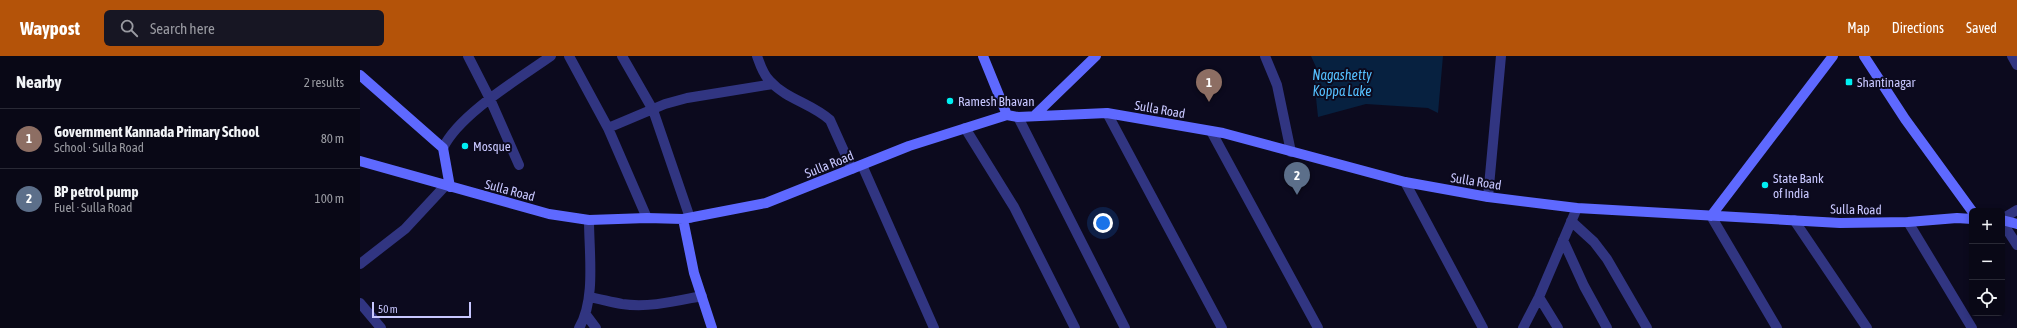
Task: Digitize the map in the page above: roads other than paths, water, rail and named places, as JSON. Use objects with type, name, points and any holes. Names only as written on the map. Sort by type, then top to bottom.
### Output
[{"type":"main road","points":[[983,56],[1007,115]]},
{"type":"main road","points":[[1035,115],[1096,56]]},
{"type":"main road","points":[[1711,216],[1833,56]]},
{"type":"main road","points":[[1864,56],[1905,119],[1970,208]]},
{"type":"main road","points":[[360,75],[443,148],[448,187]]},
{"type":"main road","name":"Sulla Road","points":[[360,161],[448,187],[549,214],[589,220],[686,218],[766,203],[908,146],[1007,115],[1018,117],[1035,115],[1107,113],[1211,131],[1405,182],[1488,197],[1577,208],[1840,223],[1969,219]]},
{"type":"main road","points":[[686,218],[694,273],[712,328]]},
{"type":"main road","points":[[2005,221],[2017,224]]},
{"type":"street","points":[[468,56],[490,99],[519,165]]},
{"type":"street","points":[[443,148],[449,135],[490,99],[551,56]]},
{"type":"street","points":[[569,56],[608,128],[647,218]]},
{"type":"street","points":[[622,56],[653,110],[686,218]]},
{"type":"street","points":[[757,56],[764,72],[773,84],[824,114],[830,120],[852,169]]},
{"type":"street","points":[[1265,56],[1277,85],[1291,152]]},
{"type":"street","points":[[1488,197],[1501,56]]},
{"type":"street","points":[[2012,56],[2017,65]]},
{"type":"street","points":[[608,128],[687,98],[773,84]]},
{"type":"street","points":[[1107,113],[1222,328]]},
{"type":"street","points":[[1018,117],[1125,328]]},
{"type":"street","points":[[965,128],[1014,207],[1075,328]]},
{"type":"street","points":[[1211,131],[1318,328]]},
{"type":"street","points":[[862,164],[934,328]]},
{"type":"street","points":[[1405,182],[1483,328]]},
{"type":"street","points":[[360,264],[405,229],[448,187]]},
{"type":"street","points":[[1523,328],[1539,297],[1577,208]]},
{"type":"street","points":[[2005,218],[2017,210]]},
{"type":"street","points":[[1711,216],[1777,328]]},
{"type":"street","points":[[580,328],[586,316],[589,297],[589,220]]},
{"type":"street","points":[[1794,220],[1868,328]]},
{"type":"street","points":[[1571,221],[1594,242],[1607,259],[1648,328]]},
{"type":"street","points":[[1908,222],[1972,328]]},
{"type":"street","points":[[2005,225],[2017,245]]},
{"type":"street","points":[[1563,240],[1584,286],[1607,328]]},
{"type":"street","points":[[589,297],[623,304],[642,305],[664,303],[702,296]]},
{"type":"street","points":[[1539,297],[1558,328]]},
{"type":"street","points":[[360,303],[381,328]]},
{"type":"street","points":[[586,316],[596,328]]},
{"type":"water","name":"Nagashetty Koppa Lake","points":[[1311,56],[1443,56],[1438,113],[1428,108],[1366,104],[1318,117],[1315,88],[1316,67]]},
{"type":"place","name":"Shantinagar","points":[[1849,82]]},
{"type":"place","name":"Ramesh Bhavan","points":[[950,101]]},
{"type":"place","name":"Government Kannada Primary School","points":[[1209,102]]},
{"type":"place","name":"Mosque","points":[[465,146]]},
{"type":"place","name":"State Bank of India","points":[[1765,185]]},
{"type":"place","name":"BP petrol pump","points":[[1297,195]]}]
